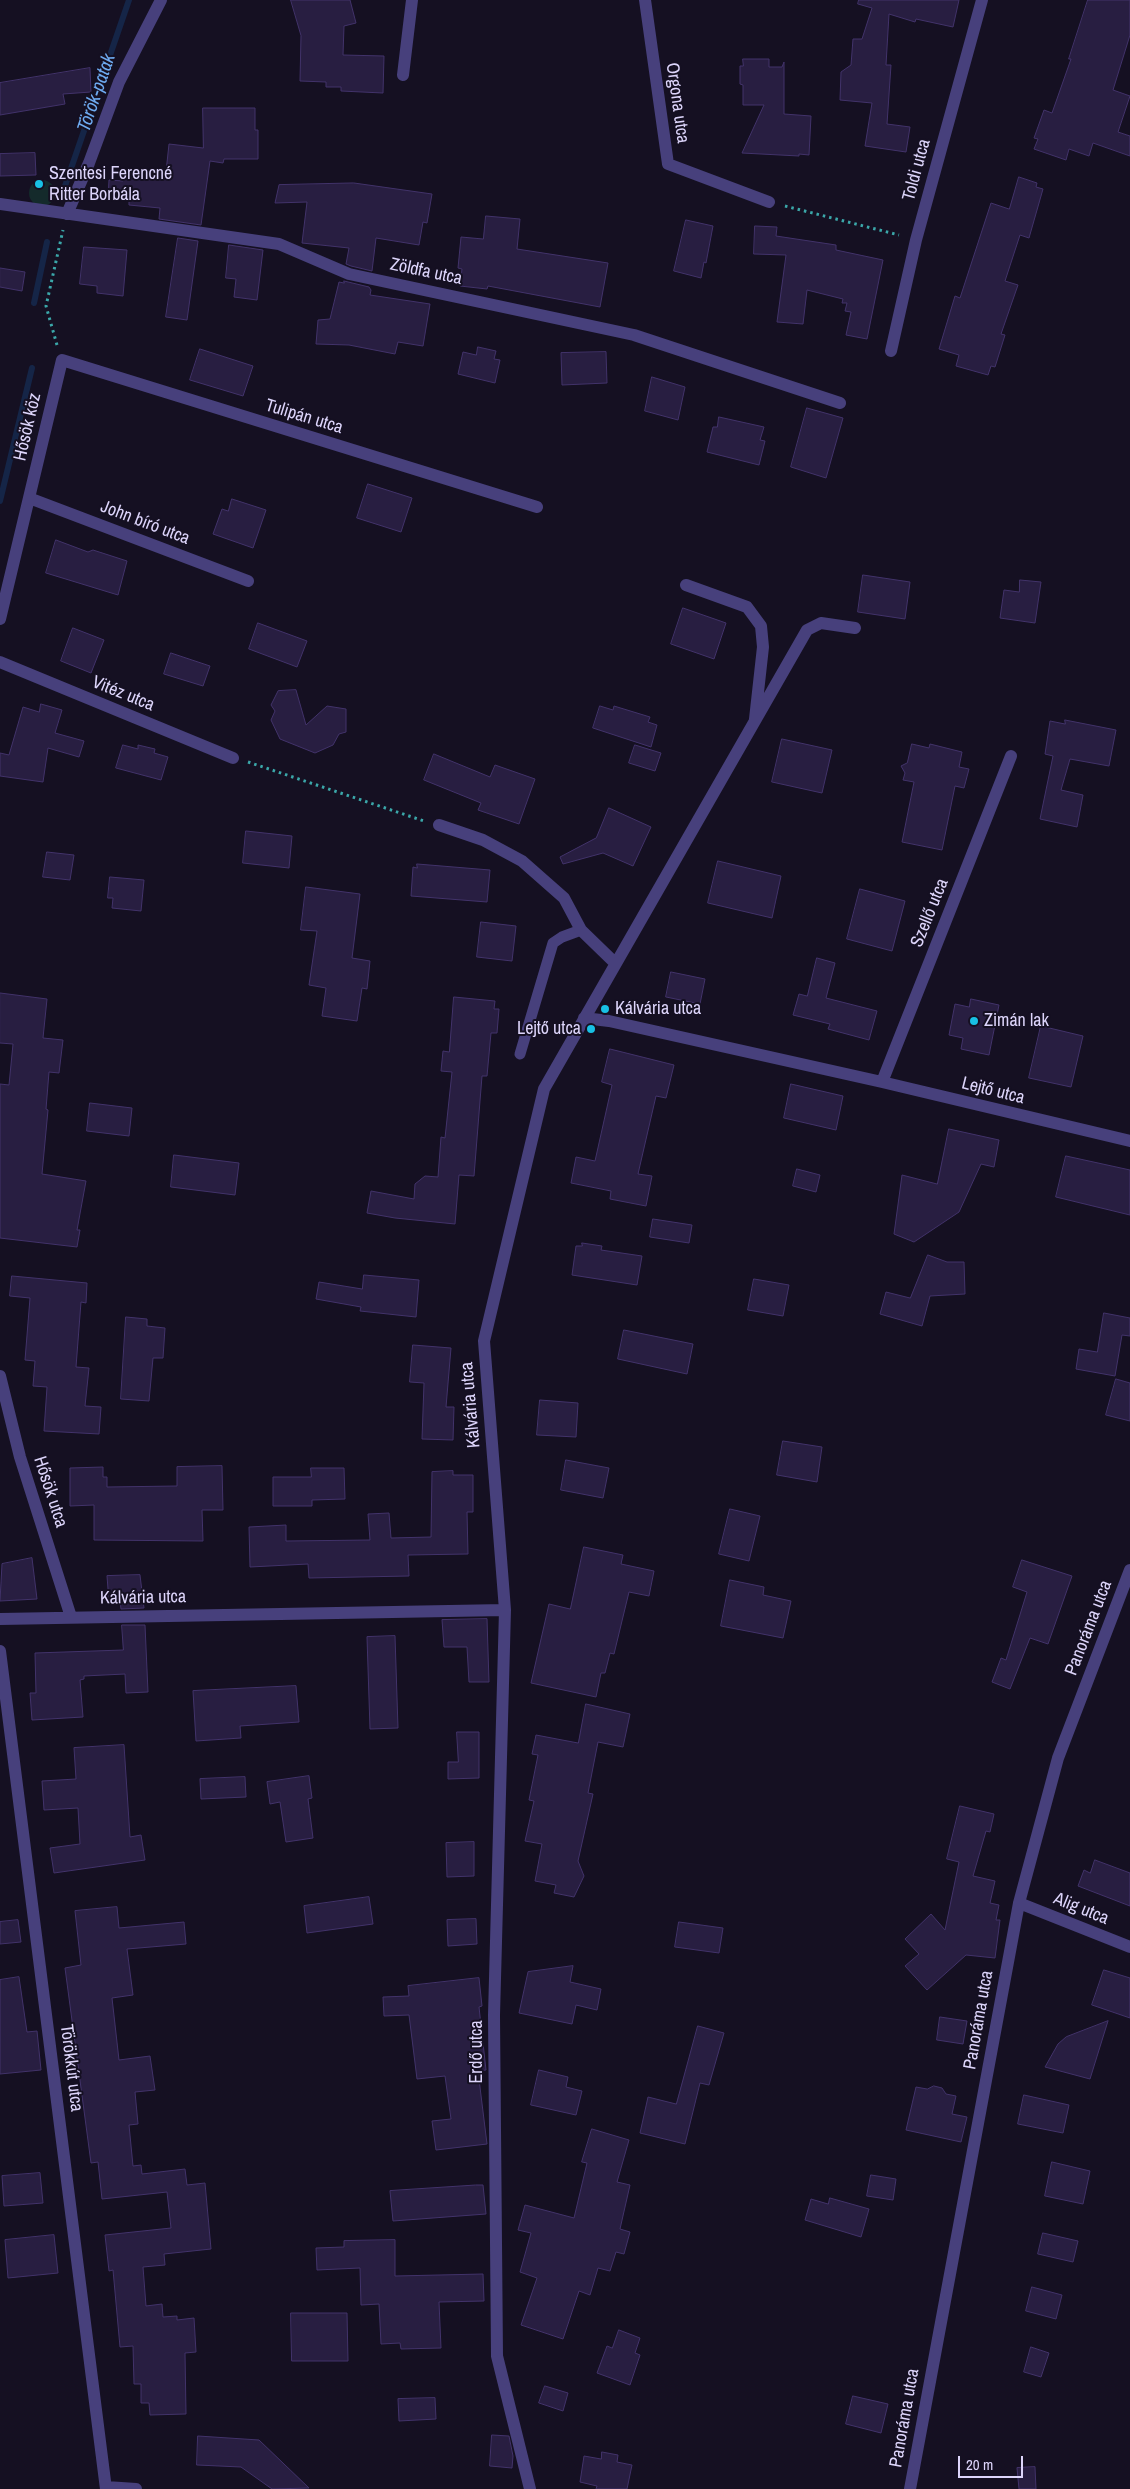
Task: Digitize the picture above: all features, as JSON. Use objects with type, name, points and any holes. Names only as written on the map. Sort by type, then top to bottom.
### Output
[{"type":"street","points":[[67,214],[89,163],[119,82],[161,0]]},
{"type":"street","points":[[403,75],[412,0]]},
{"type":"street","name":"Orgona utca","points":[[645,0],[668,164],[769,202]]},
{"type":"street","name":"Toldi utca","points":[[891,351],[916,240],[982,0]]},
{"type":"street","name":"Zöldfa utca","points":[[0,204],[279,244],[349,274],[634,335],[840,403]]},
{"type":"street","name":"Hősök köz","points":[[0,619],[62,360]]},
{"type":"street","name":"Tulipán utca","points":[[62,360],[537,507]]},
{"type":"street","name":"John bíró utca","points":[[29,498],[248,581]]},
{"type":"street","name":"Kálvária utca","points":[[686,585],[748,607],[762,626],[763,647],[754,724]]},
{"type":"street","name":"Kálvária utca","points":[[0,1619],[506,1610],[484,1340],[544,1088],[807,630],[820,623],[855,628]]},
{"type":"street","name":"Vitéz utca","points":[[0,662],[234,758]]},
{"type":"street","name":"Szellő utca","points":[[882,1082],[1011,756]]},
{"type":"street","points":[[439,826],[483,840],[522,862],[564,898],[581,930],[615,963]]},
{"type":"street","name":"Lejtő utca","points":[[584,1018],[609,1021],[882,1082],[1130,1141]]},
{"type":"street","name":"Hősök utca","points":[[0,1376],[20,1457],[71,1617]]},
{"type":"street","name":"Panoráma utca","points":[[910,2489],[1019,1903],[1058,1758],[1130,1570]]},
{"type":"street","name":"Erdő utca","points":[[506,1610],[494,2015],[497,2356],[530,2489]]},
{"type":"street","name":"Törökkút utca","points":[[0,1651],[106,2488]]},
{"type":"street","name":"Alig utca","points":[[1019,1903],[1130,1947]]},
{"type":"street","points":[[106,2488],[136,2489]]},
{"type":"lane","points":[[520,1054],[553,943],[562,937],[581,930]]},
{"type":"path","points":[[769,202],[916,240]]},
{"type":"path","points":[[62,360],[46,306],[67,214]]},
{"type":"path","points":[[234,758],[439,826]]},
{"type":"green space","points":[[42,180],[51,184],[55,193],[51,202],[42,206],[33,202],[29,193],[33,184]]},
{"type":"building","points":[[291,0],[350,0],[356,23],[344,26],[343,55],[384,56],[383,93],[341,91],[341,87],[326,87],[326,82],[300,81],[301,36]]},
{"type":"building","points":[[859,0],[959,0],[953,27],[916,19],[915,22],[889,14],[886,65],[891,65],[887,124],[910,127],[906,152],[865,146],[872,103],[840,100],[841,72],[851,65],[853,39],[862,39],[872,8],[858,4]]},
{"type":"building","points":[[1088,0],[1130,0],[1130,35],[1113,90],[1130,96],[1118,132],[1130,136],[1130,156],[1093,143],[1089,156],[1069,149],[1066,160],[1034,149],[1038,139],[1034,138],[1044,110],[1052,113],[1071,59],[1069,59]]},
{"type":"building","points":[[743,59],[769,59],[769,67],[782,67],[784,62],[784,114],[811,116],[809,155],[742,153],[764,105],[743,105],[743,85],[740,84],[740,66],[743,66]]},
{"type":"building","points":[[90,68],[91,92],[63,94],[65,104],[0,115],[0,83]]},
{"type":"building","points":[[203,108],[255,108],[255,130],[258,130],[258,159],[224,159],[223,163],[210,161],[201,225],[159,219],[160,208],[129,205],[129,200],[108,199],[109,180],[123,181],[124,170],[166,172],[169,144],[203,148]]},
{"type":"building","points":[[35,153],[36,175],[0,176],[0,154]]},
{"type":"building","points":[[1019,177],[1037,183],[1036,187],[1043,189],[1029,238],[1020,235],[1005,281],[1018,285],[1001,334],[1005,335],[995,367],[991,366],[988,375],[956,366],[959,355],[939,349],[955,296],[960,298],[991,203],[1009,209]]},
{"type":"building","points":[[354,183],[432,194],[427,223],[423,222],[419,245],[376,238],[372,271],[351,266],[346,264],[349,248],[302,243],[307,202],[275,203],[279,185]]},
{"type":"building","points":[[486,216],[520,219],[517,249],[608,263],[600,307],[488,286],[487,289],[460,286],[462,269],[458,268],[461,237],[483,239]]},
{"type":"building","points":[[686,220],[713,226],[701,278],[674,271]]},
{"type":"building","points":[[755,226],[777,227],[776,236],[836,245],[836,250],[883,260],[867,339],[846,335],[851,312],[845,311],[847,303],[842,303],[843,299],[807,290],[803,324],[777,322],[786,255],[754,254]]},
{"type":"building","points":[[178,238],[198,241],[187,320],[166,317]]},
{"type":"building","points":[[229,245],[263,250],[257,300],[234,297],[236,279],[226,278]]},
{"type":"building","points":[[84,247],[127,250],[123,296],[97,293],[97,286],[80,284]]},
{"type":"building","points":[[0,268],[25,272],[22,291],[0,287]]},
{"type":"building","points":[[344,281],[369,287],[371,290],[370,295],[430,304],[423,346],[398,342],[395,354],[349,345],[316,344],[318,320],[330,319],[339,282],[344,283]]},
{"type":"building","points":[[478,347],[496,351],[494,359],[500,360],[495,383],[458,374],[463,352],[476,355]]},
{"type":"building","points":[[200,349],[253,366],[243,396],[190,380]]},
{"type":"building","points":[[606,352],[607,383],[562,385],[561,353]]},
{"type":"building","points":[[652,377],[685,387],[678,420],[645,411]]},
{"type":"building","points":[[807,408],[843,418],[826,478],[791,467]]},
{"type":"building","points":[[719,417],[764,427],[760,440],[765,441],[759,465],[707,452],[713,427],[717,427]]},
{"type":"building","points":[[368,484],[412,498],[401,532],[357,518]]},
{"type":"building","points":[[232,499],[266,510],[253,548],[213,534],[222,509],[228,511]]},
{"type":"building","points":[[56,540],[88,552],[93,550],[127,561],[118,595],[46,573]]},
{"type":"building","points":[[863,575],[910,582],[905,619],[858,612]]},
{"type":"building","points":[[1020,580],[1041,582],[1035,623],[1000,618],[1004,590],[1019,592]]},
{"type":"building","points":[[683,608],[726,623],[714,659],[671,644]]},
{"type":"building","points":[[258,623],[307,641],[297,667],[249,649]]},
{"type":"building","points":[[73,628],[104,640],[91,673],[61,661]]},
{"type":"building","points":[[171,653],[210,666],[203,686],[164,674]]},
{"type":"building","points":[[296,690],[306,725],[327,706],[346,709],[346,732],[339,734],[333,745],[315,753],[280,739],[271,720],[275,711],[271,705],[278,691]]},
{"type":"building","points":[[41,704],[62,710],[55,733],[84,741],[79,757],[48,748],[43,782],[0,776],[0,753],[9,755],[23,707],[39,712]]},
{"type":"building","points":[[600,706],[613,710],[614,706],[650,717],[648,722],[657,725],[651,747],[593,728]]},
{"type":"building","points":[[1065,720],[1116,730],[1109,766],[1070,759],[1061,790],[1083,795],[1077,827],[1040,819],[1053,756],[1045,754],[1050,721],[1065,724]]},
{"type":"building","points":[[782,739],[832,750],[822,793],[772,782]]},
{"type":"building","points":[[912,744],[929,748],[930,744],[962,752],[959,767],[969,769],[964,788],[955,786],[942,850],[902,842],[914,782],[903,780],[905,773],[901,766],[907,763]]},
{"type":"building","points":[[123,745],[138,749],[138,745],[155,749],[154,753],[168,757],[161,780],[116,768]]},
{"type":"building","points":[[635,745],[661,753],[655,771],[629,763]]},
{"type":"building","points":[[434,754],[490,777],[495,765],[535,779],[519,824],[478,810],[481,803],[424,780]]},
{"type":"building","points":[[609,808],[651,827],[633,866],[603,853],[563,864],[560,857],[596,838]]},
{"type":"building","points":[[246,831],[292,836],[289,868],[243,863]]},
{"type":"building","points":[[47,852],[74,855],[70,880],[43,877]]},
{"type":"building","points":[[718,861],[781,876],[772,918],[708,903]]},
{"type":"building","points":[[417,864],[490,870],[487,902],[411,896],[413,867],[417,868]]},
{"type":"building","points":[[110,877],[144,880],[141,911],[112,908],[113,898],[108,898]]},
{"type":"building","points":[[306,887],[360,894],[352,958],[370,961],[367,989],[362,988],[357,1021],[322,1016],[326,988],[309,985],[317,931],[301,930]]},
{"type":"building","points":[[860,889],[905,901],[892,951],[847,939]]},
{"type":"building","points":[[481,922],[516,926],[512,961],[477,957]]},
{"type":"building","points":[[817,958],[835,963],[826,998],[877,1011],[869,1040],[828,1029],[830,1024],[793,1015],[799,994],[807,996]]},
{"type":"building","points":[[671,972],[705,979],[700,1004],[666,997]]},
{"type":"building","points":[[0,993],[47,999],[43,1038],[63,1040],[59,1073],[49,1072],[46,1109],[48,1110],[42,1174],[86,1181],[77,1230],[80,1230],[77,1247],[0,1238],[0,1084],[9,1085],[13,1044],[0,1043]]},
{"type":"building","points":[[454,997],[495,1001],[494,1009],[499,1009],[497,1033],[491,1033],[487,1076],[482,1076],[474,1176],[459,1175],[455,1224],[367,1213],[371,1191],[414,1199],[415,1184],[425,1176],[438,1177],[441,1137],[445,1138],[452,1072],[441,1071],[443,1051],[449,1052]]},
{"type":"building","name":"Zimán lak","points":[[971,999],[999,1005],[989,1055],[961,1049],[963,1038],[949,1035],[955,1004],[969,1007]]},
{"type":"building","points":[[1041,1026],[1083,1036],[1071,1087],[1029,1078]]},
{"type":"building","points":[[610,1049],[674,1065],[666,1098],[656,1096],[638,1174],[652,1176],[646,1206],[610,1199],[611,1191],[571,1183],[576,1157],[595,1161],[612,1085],[602,1082]]},
{"type":"building","points":[[791,1084],[843,1096],[836,1130],[784,1118]]},
{"type":"building","points":[[90,1103],[132,1108],[129,1136],[87,1131]]},
{"type":"building","points":[[949,1129],[999,1140],[994,1167],[981,1164],[959,1212],[914,1242],[894,1234],[902,1175],[937,1184]]},
{"type":"building","points":[[174,1155],[239,1163],[235,1195],[171,1187]]},
{"type":"building","points":[[1066,1156],[1130,1170],[1130,1215],[1056,1197]]},
{"type":"building","points":[[797,1169],[820,1175],[816,1192],[793,1186]]},
{"type":"building","points":[[653,1219],[692,1225],[689,1243],[650,1237]]},
{"type":"building","points":[[582,1243],[602,1246],[601,1250],[642,1256],[637,1285],[572,1275],[576,1246],[582,1246]]},
{"type":"building","points":[[928,1255],[947,1262],[964,1262],[965,1294],[930,1296],[922,1326],[880,1314],[886,1292],[910,1298]]},
{"type":"building","points":[[364,1275],[419,1280],[416,1317],[360,1311],[361,1307],[316,1299],[319,1282],[362,1289]]},
{"type":"building","points":[[12,1276],[87,1283],[86,1303],[81,1302],[76,1367],[89,1368],[85,1406],[101,1407],[99,1434],[44,1431],[47,1387],[33,1386],[35,1361],[25,1360],[30,1298],[10,1296]]},
{"type":"building","points":[[754,1279],[789,1285],[783,1316],[748,1310]]},
{"type":"building","points":[[1104,1313],[1130,1318],[1130,1336],[1122,1335],[1115,1376],[1076,1369],[1079,1349],[1097,1352]]},
{"type":"building","points":[[126,1317],[147,1319],[147,1326],[165,1328],[163,1358],[153,1358],[149,1401],[121,1399]]},
{"type":"building","points":[[624,1330],[693,1344],[687,1374],[618,1359]]},
{"type":"building","points":[[413,1345],[451,1348],[446,1407],[454,1407],[453,1440],[422,1439],[424,1383],[410,1382]]},
{"type":"building","points":[[1116,1379],[1130,1383],[1130,1421],[1106,1415]]},
{"type":"building","points":[[540,1400],[578,1403],[576,1437],[537,1435]]},
{"type":"building","points":[[783,1441],[822,1447],[817,1482],[777,1475]]},
{"type":"building","points":[[566,1460],[609,1468],[603,1498],[561,1490]]},
{"type":"building","points":[[222,1466],[223,1510],[202,1510],[203,1541],[94,1540],[94,1505],[70,1506],[70,1468],[103,1467],[103,1477],[107,1477],[107,1487],[177,1486],[177,1467]]},
{"type":"building","points":[[311,1468],[344,1468],[345,1499],[312,1500],[312,1506],[273,1506],[273,1477],[311,1477]]},
{"type":"building","points":[[453,1471],[453,1475],[473,1475],[473,1512],[467,1512],[468,1554],[408,1555],[409,1576],[309,1578],[308,1564],[250,1567],[249,1527],[286,1525],[286,1541],[370,1540],[368,1514],[389,1513],[391,1538],[431,1537],[432,1472]]},
{"type":"building","points":[[730,1509],[760,1516],[749,1561],[719,1554]]},
{"type":"building","points":[[584,1547],[623,1555],[621,1564],[654,1571],[649,1596],[629,1592],[614,1654],[610,1653],[605,1673],[601,1673],[596,1697],[531,1683],[549,1604],[570,1609]]},
{"type":"building","points":[[32,1558],[37,1599],[0,1601],[2,1564]]},
{"type":"building","points":[[1022,1560],[1072,1576],[1048,1644],[1030,1638],[1010,1689],[992,1682],[1001,1658],[1006,1660],[1027,1592],[1013,1587]]},
{"type":"building","points":[[140,1575],[144,1608],[121,1609],[120,1601],[109,1602],[107,1576]]},
{"type":"building","points":[[730,1580],[764,1587],[763,1595],[791,1601],[783,1638],[721,1626]]},
{"type":"building","points":[[487,1619],[489,1682],[469,1682],[467,1647],[444,1647],[442,1620]]},
{"type":"building","points":[[122,1625],[145,1625],[148,1692],[126,1693],[125,1674],[84,1676],[84,1679],[80,1680],[83,1717],[32,1720],[30,1693],[36,1693],[35,1653],[123,1650]]},
{"type":"building","points":[[395,1636],[398,1728],[370,1729],[367,1637]]},
{"type":"building","points":[[296,1686],[299,1722],[240,1726],[241,1738],[196,1741],[193,1691]]},
{"type":"building","points":[[586,1704],[630,1714],[623,1747],[598,1742],[588,1793],[593,1794],[578,1861],[584,1876],[574,1897],[554,1893],[556,1885],[535,1881],[542,1844],[525,1841],[534,1801],[529,1800],[538,1755],[532,1754],[536,1735],[578,1743]]},
{"type":"building","points":[[457,1732],[479,1732],[479,1778],[448,1779],[448,1762],[458,1762]]},
{"type":"building","points":[[124,1745],[130,1837],[141,1835],[145,1860],[54,1873],[50,1848],[80,1844],[78,1808],[44,1810],[42,1781],[76,1779],[74,1748]]},
{"type":"building","points":[[309,1776],[312,1798],[308,1799],[313,1838],[286,1842],[280,1802],[270,1804],[267,1782]]},
{"type":"building","points":[[245,1777],[246,1797],[201,1799],[200,1779]]},
{"type":"building","points":[[960,1806],[994,1814],[990,1832],[986,1831],[973,1876],[995,1881],[990,1903],[999,1905],[996,1920],[1000,1920],[995,1958],[966,1955],[927,1990],[905,1966],[919,1954],[905,1939],[931,1914],[945,1930],[959,1862],[947,1859]]},
{"type":"building","points":[[474,1842],[474,1876],[447,1877],[446,1843]]},
{"type":"building","points":[[1095,1860],[1130,1873],[1130,1906],[1078,1886],[1084,1870],[1090,1873]]},
{"type":"building","points":[[369,1897],[373,1924],[307,1933],[304,1906]]},
{"type":"building","points":[[117,1907],[119,1928],[184,1922],[186,1944],[127,1949],[133,1995],[112,1998],[119,2060],[150,2056],[155,2090],[135,2092],[138,2124],[129,2125],[133,2166],[141,2165],[142,2174],[185,2169],[187,2185],[205,2183],[211,2249],[164,2254],[165,2265],[143,2267],[146,2306],[162,2304],[163,2317],[177,2316],[177,2320],[194,2318],[196,2352],[185,2353],[186,2414],[150,2415],[149,2403],[141,2403],[141,2384],[134,2384],[133,2346],[120,2347],[113,2270],[109,2271],[105,2235],[171,2228],[167,2192],[102,2199],[98,2162],[91,2163],[65,1968],[81,1965],[75,1911]]},
{"type":"building","points":[[476,1919],[477,1944],[448,1946],[447,1920]]},
{"type":"building","points":[[18,1920],[21,1942],[0,1944],[0,1922]]},
{"type":"building","points":[[679,1922],[723,1928],[719,1953],[675,1947]]},
{"type":"building","points":[[573,1966],[570,1982],[601,1989],[597,2010],[576,2005],[572,2024],[519,2013],[528,1972]]},
{"type":"building","points":[[1104,1970],[1130,1978],[1130,2018],[1092,2005]]},
{"type":"building","points":[[19,1977],[27,2032],[37,2031],[41,2070],[0,2074],[0,1980]]},
{"type":"building","points":[[479,1978],[482,2006],[479,2007],[486,2070],[478,2071],[487,2144],[436,2150],[432,2121],[451,2119],[445,2076],[417,2079],[409,2015],[384,2016],[383,1997],[409,1996],[408,1986]]},
{"type":"building","points":[[940,2017],[967,2021],[963,2044],[937,2040]]},
{"type":"building","points":[[1108,2021],[1090,2079],[1045,2067],[1058,2044],[1066,2037]]},
{"type":"building","points":[[698,2026],[724,2033],[709,2085],[700,2083],[685,2144],[640,2133],[648,2097],[676,2104]]},
{"type":"building","points":[[539,2070],[568,2077],[566,2087],[582,2091],[576,2115],[531,2105]]},
{"type":"building","points":[[934,2086],[942,2088],[946,2094],[956,2096],[952,2114],[967,2117],[961,2142],[906,2130],[916,2087],[927,2089]]},
{"type":"building","points":[[1024,2095],[1069,2105],[1063,2133],[1018,2124]]},
{"type":"building","points":[[592,2129],[629,2140],[617,2182],[630,2185],[620,2229],[630,2232],[624,2254],[616,2252],[610,2271],[598,2268],[590,2295],[579,2291],[563,2339],[521,2325],[537,2278],[520,2272],[531,2233],[518,2230],[525,2205],[574,2218],[587,2163],[582,2162]]},
{"type":"building","points":[[1052,2162],[1090,2171],[1083,2204],[1045,2196]]},
{"type":"building","points":[[40,2173],[43,2203],[4,2206],[2,2176]]},
{"type":"building","points":[[871,2175],[896,2179],[893,2200],[867,2196]]},
{"type":"building","points":[[483,2185],[486,2214],[393,2221],[390,2191]]},
{"type":"building","points":[[830,2198],[869,2209],[861,2237],[805,2220],[811,2199],[828,2204]]},
{"type":"building","points":[[1043,2233],[1078,2241],[1073,2262],[1038,2254]]},
{"type":"building","points":[[54,2235],[58,2273],[8,2278],[5,2240]]},
{"type":"building","points":[[395,2240],[395,2276],[483,2274],[484,2301],[439,2302],[441,2348],[401,2349],[400,2343],[381,2344],[379,2304],[361,2305],[360,2268],[317,2270],[316,2248],[344,2247],[344,2241]]},
{"type":"building","points":[[1032,2287],[1062,2295],[1056,2319],[1026,2311]]},
{"type":"building","points":[[291,2313],[347,2313],[348,2361],[292,2361]]},
{"type":"building","points":[[619,2330],[640,2338],[635,2353],[640,2355],[630,2385],[597,2373],[607,2346],[612,2348]]},
{"type":"building","points":[[1031,2347],[1049,2353],[1041,2377],[1024,2372]]},
{"type":"building","points":[[545,2386],[568,2393],[563,2411],[539,2403]]},
{"type":"building","points":[[853,2396],[888,2404],[881,2433],[846,2424]]},
{"type":"building","points":[[435,2398],[436,2419],[399,2421],[398,2399]]},
{"type":"building","points":[[492,2435],[509,2436],[513,2456],[512,2468],[490,2466]]},
{"type":"building","points":[[198,2436],[259,2440],[309,2488],[272,2489],[241,2467],[197,2465]]},
{"type":"building","points":[[602,2452],[618,2455],[617,2462],[632,2465],[627,2489],[596,2489],[597,2486],[580,2482],[584,2456],[601,2459]]},
{"type":"building","points":[[1035,2467],[1036,2489],[1019,2489],[1017,2468]]},
{"type":"waterway","name":"Török-patak","points":[[65,186],[129,0]]},
{"type":"waterway","name":"Török-patak","points":[[34,303],[47,242]]},
{"type":"waterway","name":"Török-patak","points":[[0,501],[32,368]]},
{"type":"place","name":"Szentesi Ferencné Ritter Borbála","points":[[39,184]]},
{"type":"place","name":"Kálvária utca","points":[[605,1009]]},
{"type":"place","name":"Zimán lak","points":[[974,1021]]},
{"type":"place","name":"Lejtő utca","points":[[591,1029]]}]
